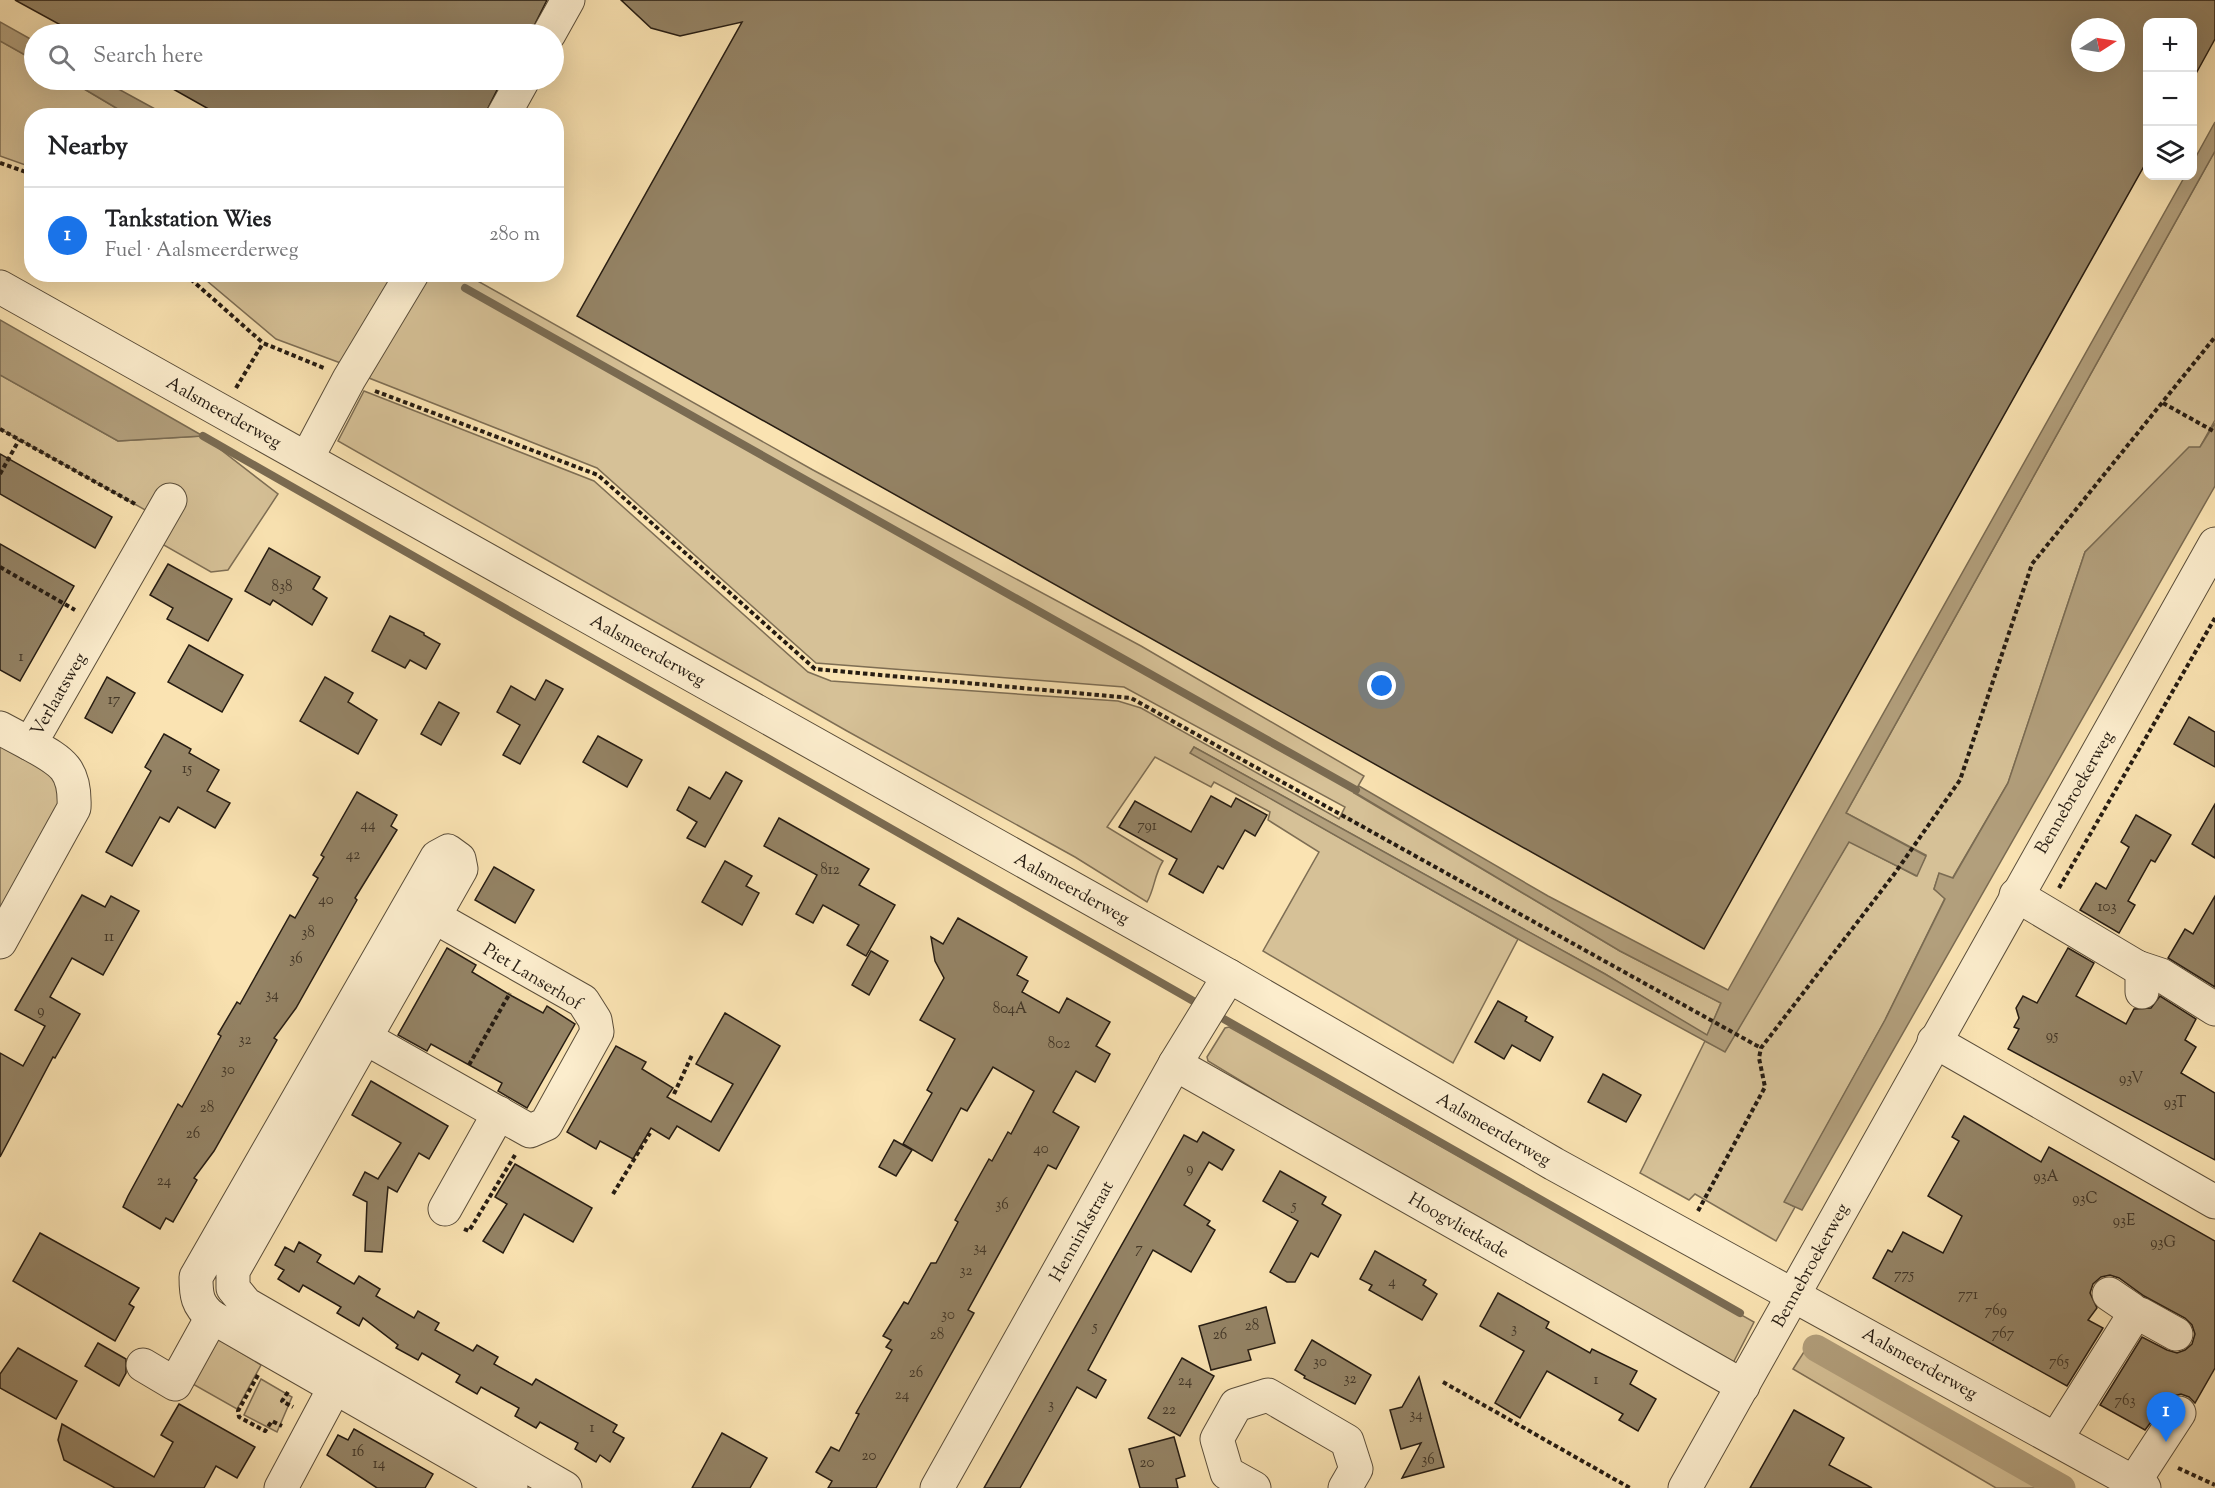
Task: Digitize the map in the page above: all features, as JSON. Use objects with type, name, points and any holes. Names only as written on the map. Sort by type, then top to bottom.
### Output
[{"type":"street","points":[[555,24],[568,0]]},
{"type":"street","points":[[507,108],[517,90]]},
{"type":"street","points":[[307,458],[349,379],[407,282]]},
{"type":"street","name":"Aalsmeerderweg","points":[[0,287],[307,458],[1216,997],[1554,1164],[2139,1485]]},
{"type":"street","name":"Verlaatsweg","points":[[0,942],[74,808],[75,788],[61,761],[30,744],[165,509]]},
{"type":"street","name":"Bennebroekerweg","points":[[1685,1488],[2215,544]]},
{"type":"street","points":[[0,728],[30,744]]},
{"type":"street","points":[[2016,895],[2139,980],[2161,975],[2215,1009]]},
{"type":"street","name":"Piet Lanserhof","points":[[233,1288],[233,1271],[353,1032],[422,911],[583,1001],[595,1020],[597,1032],[546,1124],[530,1131],[353,1032]]},
{"type":"street","name":"Henninkstraat","points":[[937,1488],[1175,1064],[1216,997]]},
{"type":"street","name":"Piet Lanserhof","points":[[143,1365],[175,1384],[204,1307],[196,1276],[353,1032]]},
{"type":"street","points":[[1934,1041],[2215,1202]]},
{"type":"street","name":"Hoogvlietkade","points":[[1175,1064],[1743,1386]]},
{"type":"street","points":[[445,1209],[499,1113]]},
{"type":"street","points":[[511,1488],[340,1376],[246,1304],[233,1288],[204,1307],[283,1358],[340,1376],[565,1488]]},
{"type":"street","points":[[2109,1294],[2131,1309],[2132,1318]]},
{"type":"street","points":[[2056,1439],[2132,1318],[2140,1314],[2176,1334]]},
{"type":"street","points":[[281,1488],[340,1376]]},
{"type":"street","points":[[1254,1488],[1227,1473],[1216,1439],[1236,1405],[1268,1395],[1347,1441],[1356,1469],[1345,1488]]},
{"type":"street","points":[[2139,1485],[2179,1413]]},
{"type":"path","points":[[0,163],[24,171]]},
{"type":"path","points":[[194,282],[263,342],[349,379],[598,475],[815,669],[1131,698],[1761,1048]]},
{"type":"path","points":[[1698,1212],[1766,1087],[1759,1058],[1761,1048],[1895,873],[1960,780],[2032,564],[2215,337]]},
{"type":"path","points":[[234,390],[263,342]]},
{"type":"path","points":[[2163,403],[2215,432]]},
{"type":"path","points":[[0,429],[165,509]]},
{"type":"path","points":[[0,474],[19,440]]},
{"type":"path","points":[[0,567],[98,624]]},
{"type":"path","points":[[455,1089],[524,968]]},
{"type":"path","points":[[674,1094],[692,1055]]},
{"type":"path","points":[[613,1194],[650,1133]]},
{"type":"path","points":[[283,1358],[284,1390],[288,1392],[282,1401],[295,1408],[285,1428],[272,1421],[265,1431],[239,1417],[238,1411],[283,1358]]},
{"type":"path","points":[[1443,1382],[1630,1488]]},
{"type":"shaded area","points":[[0,22],[24,35],[24,54],[0,41]]},
{"type":"shaded area","points":[[0,41],[24,54],[24,90],[86,90],[116,108],[24,108],[24,165],[0,156]]},
{"type":"shaded area","points":[[86,90],[120,90],[153,108],[116,108]]},
{"type":"shaded area","points":[[2215,122],[2215,151],[1846,813],[1926,856],[1917,876],[1849,842],[1725,1052],[1518,939],[1190,753],[1194,747],[1605,974],[1707,1035],[1721,1003],[1620,951],[1354,792],[1359,786],[1548,896],[1728,990],[2183,180],[2197,180],[2197,155]]},
{"type":"shaded area","points":[[2215,151],[2215,420],[2200,447],[2085,552],[2008,783],[1952,879],[1939,874],[1934,889],[1945,898],[1885,1020],[1785,1202],[1795,1207],[1776,1241],[1695,1194],[1689,1200],[1640,1173],[1705,1041],[1725,1051],[1849,841],[1916,876],[1926,855],[1846,813]]},
{"type":"shaded area","points":[[208,282],[396,282],[346,365],[276,339]]},
{"type":"shaded area","points":[[423,282],[479,282],[813,470],[1141,646],[1364,776],[1354,793],[1620,951],[1721,1003],[1707,1036],[1605,974],[1194,747],[1191,753],[1518,939],[1453,1063],[1263,951],[1319,852],[1268,820],[1270,812],[1214,782],[1211,787],[1155,757],[1107,827],[1163,861],[1147,902],[1075,857],[847,731],[338,441],[364,391],[594,481],[808,672],[831,681],[1118,701],[1141,708],[1339,819],[1345,807],[1124,687],[816,663],[597,468],[369,378]]},
{"type":"shaded area","points":[[0,320],[203,436],[118,441],[0,375]]},
{"type":"shaded area","points":[[0,375],[118,441],[203,436],[278,494],[228,570],[211,572],[155,540],[165,521],[0,429]]},
{"type":"shaded area","points":[[2215,423],[2215,486],[1802,1210],[1784,1202],[1885,1020],[1945,899],[1934,889],[1939,873],[1953,878],[2008,783],[2085,552],[2189,447],[2200,447]]},
{"type":"shaded area","points":[[0,744],[68,783],[0,927]]},
{"type":"shaded area","points":[[1229,1027],[1754,1322],[1733,1363],[1314,1125],[1208,1061],[1207,1057],[1225,1028]]},
{"type":"shaded area","points":[[215,1337],[261,1365],[237,1409],[191,1383]]},
{"type":"shaded area","points":[[1809,1344],[2067,1488],[1996,1488],[1793,1369]]},
{"type":"shaded area","points":[[261,1379],[292,1397],[277,1432],[244,1415]]},
{"type":"building","points":[[15,0],[547,0],[535,24],[59,24]]},
{"type":"building","points":[[621,0],[2215,0],[2215,39],[2197,72],[2197,18],[2143,18],[2143,168],[1704,949],[577,316],[742,22],[680,36],[651,28]]},
{"type":"building","points":[[175,90],[497,90],[488,108],[207,108]]},
{"type":"building","points":[[0,454],[112,517],[95,548],[0,494]]},
{"type":"building","points":[[0,544],[74,586],[20,681],[0,670]]},
{"type":"building","points":[[269,548],[320,577],[313,589],[327,598],[312,625],[273,600],[270,605],[245,591]]},
{"type":"building","points":[[168,564],[232,599],[208,641],[167,619],[173,608],[150,595]]},
{"type":"building","points":[[390,616],[440,644],[426,669],[410,660],[405,668],[372,651]]},
{"type":"building","points":[[189,645],[243,675],[222,712],[168,682]]},
{"type":"building","points":[[107,677],[135,693],[112,733],[85,718]]},
{"type":"building","points":[[325,677],[353,693],[348,702],[377,720],[358,754],[300,721]]},
{"type":"building","points":[[546,680],[563,689],[520,764],[503,755],[520,725],[497,712],[511,686],[535,700]]},
{"type":"building","points":[[439,702],[459,713],[441,745],[421,734]]},
{"type":"building","points":[[2189,717],[2215,732],[2215,767],[2174,744]]},
{"type":"building","points":[[164,734],[191,749],[189,753],[219,770],[207,791],[230,803],[215,828],[178,807],[169,822],[160,817],[132,866],[106,852],[151,771],[145,767]]},
{"type":"building","points":[[598,736],[642,760],[627,787],[583,762]]},
{"type":"building","points":[[726,772],[742,781],[705,847],[687,838],[697,822],[677,810],[689,787],[710,799]]},
{"type":"building","points":[[357,792],[397,815],[391,826],[397,830],[355,898],[357,900],[296,1008],[274,1038],[277,1040],[214,1151],[194,1178],[197,1180],[173,1222],[166,1218],[160,1229],[123,1207],[178,1104],[182,1107],[221,1036],[218,1034],[237,1002],[240,1004],[290,915],[295,918],[318,878],[313,875],[324,857],[321,855]]},
{"type":"building","points":[[1211,796],[1231,807],[1236,798],[1267,815],[1255,836],[1245,830],[1223,869],[1218,866],[1203,893],[1169,874],[1177,859],[1119,827],[1135,801],[1191,832]]},
{"type":"building","points":[[2215,804],[2215,858],[2192,844]]},
{"type":"building","points":[[2136,815],[2171,835],[2155,862],[2151,860],[2128,901],[2135,905],[2119,933],[2080,910],[2096,883],[2106,889],[2129,847],[2121,842]]},
{"type":"building","points":[[779,818],[869,869],[859,885],[895,905],[866,956],[847,945],[859,925],[823,905],[813,923],[796,914],[817,875],[764,846]]},
{"type":"building","points":[[725,861],[752,876],[746,886],[759,893],[742,925],[702,902]]},
{"type":"building","points":[[494,867],[534,890],[515,923],[475,900]]},
{"type":"building","points":[[82,895],[105,907],[111,896],[139,911],[103,975],[72,958],[50,997],[80,1014],[55,1058],[53,1057],[0,1157],[0,1053],[23,1066],[45,1026],[15,1010]]},
{"type":"building","points":[[2215,896],[2215,987],[2168,958],[2185,929],[2193,934]]},
{"type":"building","points":[[958,918],[1027,957],[1017,975],[1028,981],[1022,992],[1059,1013],[1067,998],[1110,1022],[1096,1046],[1110,1054],[1095,1082],[1076,1071],[1053,1112],[1079,1127],[1056,1169],[1048,1165],[968,1310],[974,1313],[876,1488],[828,1488],[832,1481],[816,1472],[831,1447],[839,1451],[859,1414],[856,1413],[892,1350],[886,1347],[891,1340],[883,1336],[904,1302],[908,1304],[931,1263],[936,1263],[958,1222],[955,1220],[989,1159],[992,1161],[1008,1132],[1011,1134],[1034,1091],[993,1067],[967,1111],[961,1108],[932,1161],[903,1144],[932,1093],[927,1090],[955,1039],[920,1020],[944,978],[935,961],[931,937],[943,944]]},
{"type":"building","points":[[447,948],[476,965],[472,972],[512,996],[543,1013],[547,1006],[575,1024],[527,1108],[498,1091],[502,1083],[431,1044],[427,1051],[398,1035]]},
{"type":"building","points":[[2068,948],[2094,963],[2076,996],[2126,1024],[2134,1009],[2151,1008],[2160,996],[2196,1019],[2185,1040],[2196,1047],[2181,1073],[2215,1093],[2215,1160],[2008,1049],[2019,1029],[2014,1027],[2019,1018],[2016,1008],[2023,996],[2037,1003]]},
{"type":"building","points":[[871,951],[888,961],[869,995],[852,985]]},
{"type":"building","points":[[1498,1001],[1527,1017],[1525,1021],[1553,1037],[1540,1061],[1512,1045],[1504,1059],[1475,1042]]},
{"type":"building","points":[[725,1013],[780,1046],[719,1151],[677,1126],[669,1139],[651,1128],[633,1159],[600,1141],[596,1149],[567,1132],[616,1046],[646,1062],[642,1069],[673,1088],[667,1097],[711,1122],[733,1084],[696,1064]]},
{"type":"building","points":[[1603,1074],[1641,1095],[1626,1122],[1588,1102]]},
{"type":"building","points":[[371,1081],[448,1126],[429,1159],[419,1153],[397,1192],[388,1187],[382,1252],[365,1251],[367,1202],[353,1195],[365,1172],[378,1179],[401,1143],[352,1115]]},
{"type":"building","points":[[1964,1116],[2041,1162],[2049,1147],[2215,1241],[2215,1368],[2195,1403],[2189,1397],[2181,1394],[2170,1397],[2145,1430],[2100,1405],[2142,1337],[2177,1353],[2192,1344],[2195,1334],[2192,1325],[2185,1318],[2144,1296],[2119,1278],[2110,1275],[2101,1277],[2093,1284],[2090,1293],[2097,1308],[2088,1320],[2103,1328],[2067,1386],[1873,1278],[1888,1250],[1892,1252],[1903,1232],[1943,1253],[1962,1216],[1928,1196],[1959,1141],[1952,1137]]},
{"type":"building","points":[[1203,1132],[1234,1150],[1222,1170],[1209,1162],[1184,1205],[1210,1221],[1207,1225],[1215,1230],[1191,1272],[1153,1250],[1088,1370],[1106,1380],[1096,1398],[1077,1387],[1020,1488],[984,1488],[1184,1135],[1197,1142]]},
{"type":"building","points":[[894,1140],[912,1150],[896,1176],[879,1167]]},
{"type":"building","points":[[515,1164],[592,1208],[573,1242],[524,1214],[503,1253],[483,1241],[507,1204],[495,1197]]},
{"type":"building","points":[[1280,1171],[1326,1197],[1322,1204],[1341,1215],[1318,1257],[1311,1253],[1295,1282],[1287,1282],[1270,1272],[1298,1221],[1263,1201]]},
{"type":"building","points":[[40,1233],[139,1288],[129,1304],[134,1307],[115,1341],[13,1281]]},
{"type":"building","points":[[299,1242],[321,1255],[317,1262],[354,1284],[359,1276],[380,1289],[376,1296],[414,1318],[418,1311],[439,1323],[435,1330],[473,1351],[477,1345],[498,1357],[494,1364],[532,1385],[536,1379],[617,1425],[613,1432],[624,1438],[610,1462],[600,1455],[596,1462],[575,1449],[578,1443],[540,1422],[536,1428],[515,1416],[519,1408],[481,1387],[477,1394],[456,1382],[460,1375],[422,1353],[418,1360],[396,1348],[398,1345],[363,1318],[359,1326],[337,1313],[341,1307],[303,1285],[299,1292],[278,1279],[284,1270],[275,1265],[285,1247],[294,1252]]},
{"type":"building","points":[[1375,1251],[1426,1280],[1423,1285],[1437,1294],[1422,1320],[1369,1290],[1372,1285],[1360,1279]]},
{"type":"building","points":[[1498,1293],[1549,1322],[1546,1328],[1590,1353],[1592,1349],[1637,1371],[1630,1384],[1656,1399],[1638,1431],[1619,1420],[1623,1414],[1547,1371],[1520,1418],[1495,1403],[1524,1351],[1480,1326]]},
{"type":"building","points":[[1266,1307],[1275,1343],[1248,1350],[1251,1360],[1211,1370],[1199,1326]]},
{"type":"building","points":[[1312,1340],[1371,1375],[1355,1404],[1304,1378],[1305,1376],[1295,1370]]},
{"type":"building","points":[[98,1343],[126,1359],[126,1373],[119,1386],[85,1366]]},
{"type":"building","points":[[18,1348],[77,1381],[56,1419],[0,1388],[0,1374]]},
{"type":"building","points":[[1182,1358],[1214,1376],[1180,1436],[1148,1418]]},
{"type":"building","points":[[1419,1377],[1444,1467],[1402,1478],[1421,1443],[1401,1449],[1390,1410],[1402,1407]]},
{"type":"building","points":[[179,1404],[255,1447],[237,1478],[216,1466],[204,1488],[115,1488],[64,1460],[58,1440],[62,1424],[154,1477],[173,1442],[161,1435]]},
{"type":"building","points":[[1794,1410],[1844,1438],[1829,1465],[1872,1488],[1750,1488]]},
{"type":"building","points":[[354,1429],[433,1474],[425,1488],[377,1488],[327,1455],[338,1435],[348,1440]]},
{"type":"building","points":[[722,1433],[767,1458],[750,1488],[692,1488]]},
{"type":"building","points":[[1174,1437],[1185,1476],[1176,1479],[1178,1488],[1140,1488],[1129,1449]]},
{"type":"waterway","points":[[465,288],[1356,790]]},
{"type":"waterway","points":[[203,436],[1202,1006]]},
{"type":"waterway","points":[[1215,1014],[1740,1313]]},
{"type":"waterway","points":[[1816,1348],[2062,1488]]},
{"type":"place","name":"Tankstation Wies","points":[[2166,1442]]}]
